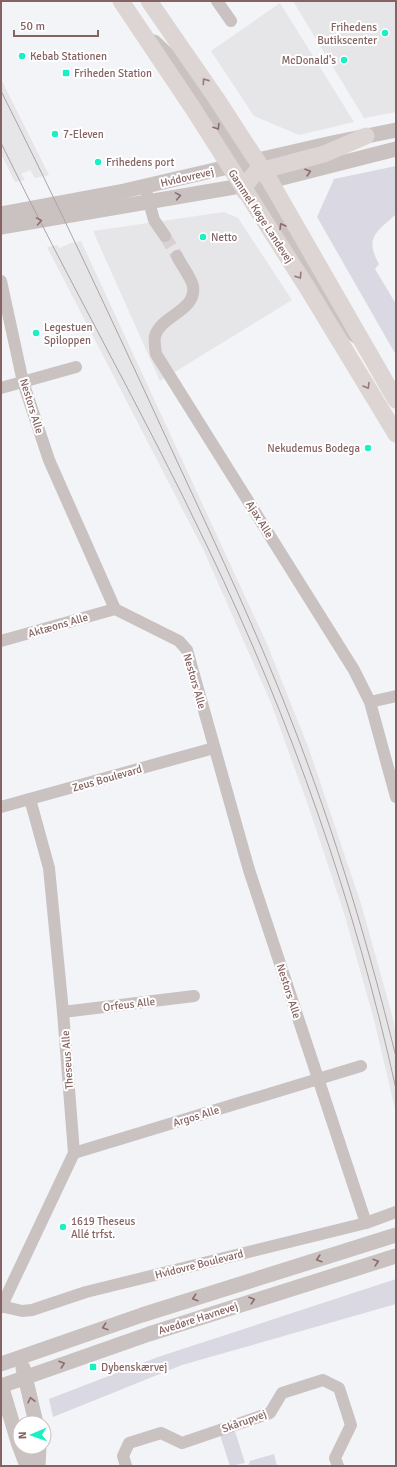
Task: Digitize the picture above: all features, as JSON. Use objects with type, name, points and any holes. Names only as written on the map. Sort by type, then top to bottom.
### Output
[{"type":"main road","name":"Gammel Køge Landevej","points":[[121,1],[250,176],[359,338],[396,400]]},
{"type":"main road","name":"Gammel Køge Landevej","points":[[149,1],[216,98],[250,176],[308,289],[396,434]]},
{"type":"main road","points":[[250,176],[324,154],[366,136]]},
{"type":"street","points":[[217,1],[231,21]]},
{"type":"street","points":[[366,136],[396,130]]},
{"type":"street","name":"Hvidovrevej","points":[[1,214],[147,194],[396,149]]},
{"type":"street","name":"Hvidovrevej","points":[[1,227],[147,194],[250,176]]},
{"type":"street","points":[[147,194],[154,220],[165,236]]},
{"type":"street","name":"Ajax Alle","points":[[177,256],[192,285],[193,295],[189,303],[160,327],[156,334],[156,354],[354,670],[370,702],[396,797]]},
{"type":"street","name":"Nestors Alle","points":[[1,281],[23,382],[49,460],[115,610],[179,641],[187,650],[249,870],[366,1222]]},
{"type":"street","points":[[1,388],[76,367]]},
{"type":"street","name":"Aktæons Alle","points":[[1,641],[115,610]]},
{"type":"street","points":[[370,702],[396,696]]},
{"type":"street","name":"Zeus Boulevard","points":[[1,807],[214,748]]},
{"type":"street","name":"Theseus Alle","points":[[2,1307],[74,1153],[63,1012],[49,868],[30,799]]},
{"type":"street","name":"Orfeus Alle","points":[[63,1012],[194,996]]},
{"type":"street","points":[[318,1079],[361,1066]]},
{"type":"street","name":"Argos Alle","points":[[74,1153],[318,1079]]},
{"type":"street","name":"Hvidovre Boulevard","points":[[2,1307],[22,1311],[32,1310],[86,1292],[366,1222],[396,1212]]},
{"type":"street","name":"Avedøre Havnevej","points":[[1,1364],[142,1314],[396,1235]]},
{"type":"street","name":"Avedøre Havnevej","points":[[1,1386],[157,1331],[396,1256]]},
{"type":"street","points":[[20,1356],[34,1415]]},
{"type":"street","name":"Skårupvej","points":[[126,1466],[123,1456],[129,1443],[161,1433],[182,1443],[270,1413],[282,1393],[323,1380],[339,1388],[351,1425],[335,1458],[338,1466]]},
{"type":"street","points":[[1,1386],[19,1446],[27,1466]]},
{"type":"street","points":[[38,1466],[39,1455]]},
{"type":"shaded area","points":[[293,1],[396,1],[396,112],[364,118]]},
{"type":"shaded area","points":[[280,3],[354,122],[299,135],[254,116],[211,51]]},
{"type":"shaded area","points":[[1,79],[49,175],[35,178],[30,170],[21,174],[25,180],[15,182],[1,154]]},
{"type":"shaded area","points":[[396,166],[396,214],[378,231],[373,241],[373,247],[379,264],[375,269],[396,304],[396,355],[317,217],[334,179]]},
{"type":"shaded area","points":[[224,212],[238,218],[292,300],[160,381],[93,231]]},
{"type":"shaded area","points":[[81,241],[267,644],[309,749],[362,907],[392,1015],[396,1032],[396,1113],[374,1020],[344,913],[309,808],[271,703],[204,551],[47,247],[57,245],[59,248]]},
{"type":"shaded area","points":[[396,1279],[396,1304],[182,1365],[53,1417],[49,1399],[158,1357]]},
{"type":"shaded area","points":[[235,1431],[245,1463],[230,1466],[220,1435]]},
{"type":"shaded area","points":[[274,1454],[277,1466],[248,1466],[250,1461]]},
{"type":"tunnel","points":[[165,236],[177,256]]},
{"type":"tram line","points":[[1,91],[64,219],[124,347],[239,597],[282,697],[331,830],[359,920],[396,1057]]},
{"type":"tram line","points":[[1,143],[183,497],[208,548],[267,679],[318,813],[340,881],[380,1019],[396,1089]]},
{"type":"place","name":"Frihedens Butikscenter","points":[[385,33]]},
{"type":"place","name":"Kebab Stationen","points":[[22,56]]},
{"type":"place","name":"McDonald's","points":[[344,60]]},
{"type":"place","name":"Friheden Station","points":[[66,73]]},
{"type":"place","name":"7-Eleven","points":[[55,134]]},
{"type":"place","name":"Frihedens port","points":[[98,162]]},
{"type":"place","name":"Netto","points":[[203,237]]},
{"type":"place","name":"Legestuen Spiloppen","points":[[36,333]]},
{"type":"place","name":"Nekudemus Bodega","points":[[368,448]]},
{"type":"place","name":"1619 Theseus Allé trfst.","points":[[63,1227]]},
{"type":"place","name":"Dybenskærvej","points":[[93,1367]]}]
